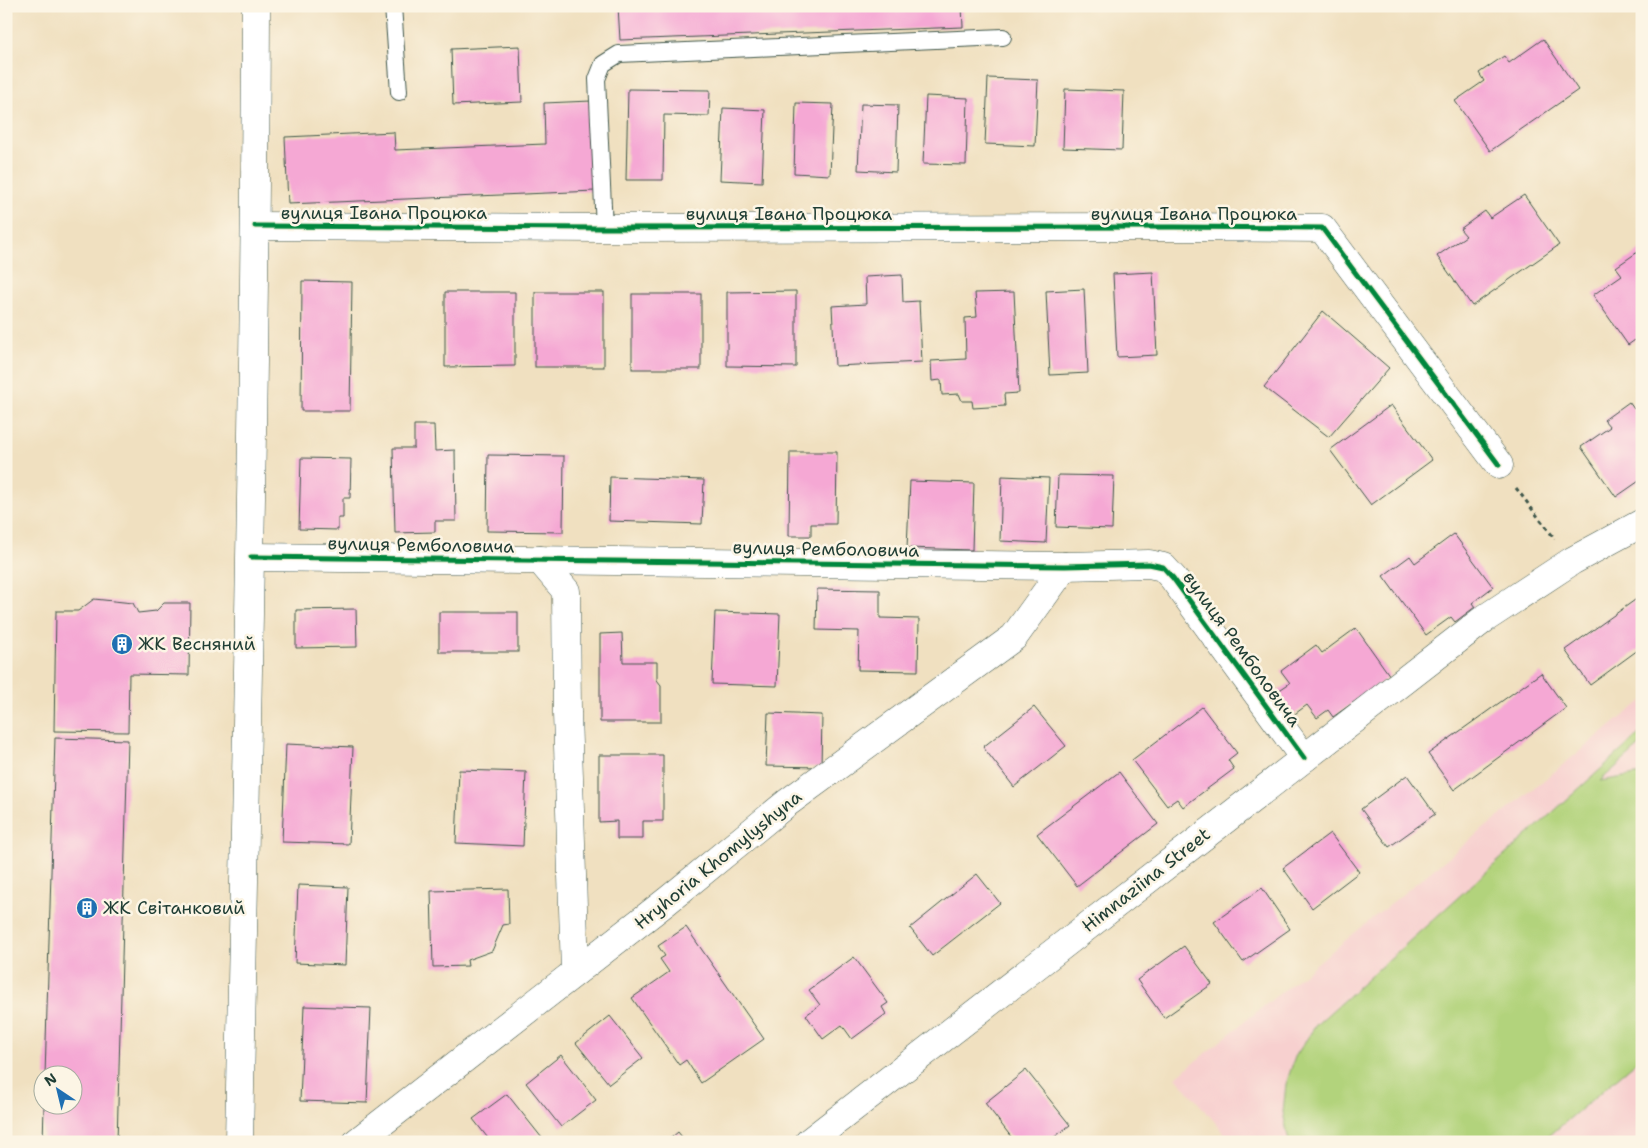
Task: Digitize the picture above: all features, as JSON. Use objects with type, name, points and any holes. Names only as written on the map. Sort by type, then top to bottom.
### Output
[{"type":"street","points":[[239,1142],[255,226],[256,6]]},
{"type":"street","name":"вулиця Івана Процюка","points":[[255,226],[1322,228],[1499,465]]},
{"type":"street","name":"Himnaziina Street","points":[[809,1142],[1484,619],[1572,561],[1642,523]]},
{"type":"street","name":"вулиця Ремболовича","points":[[250,557],[1065,566],[1149,564],[1163,567],[1179,585],[1304,758]]},
{"type":"street","points":[[540,560],[566,591],[567,713],[575,972]]},
{"type":"street","name":"Hryhoria Khomylyshyna","points":[[358,1142],[667,901],[787,804],[1014,637],[1065,566]]},
{"type":"lane","points":[[393,6],[399,92]]},
{"type":"lane","points":[[604,228],[597,79],[603,64],[619,54],[1002,37]]},
{"type":"path","points":[[1499,465],[1572,561]]},
{"type":"shaded area","points":[[1642,701],[1642,1142],[1232,1142],[1176,1077]]},
{"type":"green space","points":[[1642,732],[1642,744],[1600,781],[1642,774],[1642,1057],[1542,1142],[1289,1142],[1283,1112],[1286,1084],[1295,1057],[1316,1025]]},
{"type":"building","points":[[618,6],[962,6],[963,27],[620,40]]},
{"type":"building","points":[[1543,39],[1578,90],[1490,151],[1455,101],[1484,81],[1479,73],[1504,56],[1509,63]]},
{"type":"building","points":[[520,46],[522,102],[453,105],[451,49]]},
{"type":"building","points":[[988,78],[1038,80],[1035,146],[985,144]]},
{"type":"building","points":[[628,89],[710,90],[709,116],[664,115],[663,180],[626,180]]},
{"type":"building","points":[[1065,89],[1124,91],[1122,150],[1063,148]]},
{"type":"building","points":[[926,96],[968,98],[966,165],[923,164]]},
{"type":"building","points":[[591,101],[595,191],[288,204],[285,137],[394,132],[395,150],[545,144],[544,103]]},
{"type":"building","points":[[796,103],[833,104],[830,175],[794,173]]},
{"type":"building","points":[[861,104],[898,105],[896,172],[858,170]]},
{"type":"building","points":[[723,108],[765,110],[762,182],[720,180]]},
{"type":"building","points":[[1524,195],[1559,245],[1472,306],[1437,256],[1466,236],[1460,229],[1485,211],[1490,218]]},
{"type":"building","points":[[1642,249],[1642,335],[1628,345],[1593,295],[1622,275],[1616,267]]},
{"type":"building","points":[[1153,272],[1157,355],[1117,357],[1113,274]]},
{"type":"building","points":[[902,275],[903,302],[919,301],[922,362],[835,366],[832,306],[866,304],[865,277]]},
{"type":"building","points":[[302,281],[352,282],[350,411],[301,411]]},
{"type":"building","points":[[1084,289],[1088,373],[1050,375],[1046,291]]},
{"type":"building","points":[[796,291],[796,367],[727,366],[727,292]]},
{"type":"building","points":[[445,292],[515,292],[515,366],[445,367]]},
{"type":"building","points":[[535,292],[604,292],[604,367],[535,367]]},
{"type":"building","points":[[1014,292],[1019,393],[1004,394],[1005,406],[973,408],[972,401],[962,401],[959,394],[942,395],[941,380],[932,381],[931,361],[966,359],[965,318],[977,317],[975,293]]},
{"type":"building","points":[[632,294],[701,294],[701,369],[632,369]]},
{"type":"building","points":[[1323,311],[1389,368],[1329,437],[1264,387]]},
{"type":"building","points":[[1629,402],[1634,409],[1642,404],[1642,479],[1616,497],[1581,447],[1610,427],[1604,420]]},
{"type":"building","points":[[1391,405],[1432,460],[1371,505],[1330,450]]},
{"type":"building","points":[[414,425],[434,425],[435,451],[455,450],[456,521],[435,521],[435,532],[395,533],[393,448],[414,448]]},
{"type":"building","points":[[790,452],[837,452],[836,524],[811,524],[811,536],[789,536]]},
{"type":"building","points":[[488,455],[564,456],[563,532],[487,531]]},
{"type":"building","points":[[301,458],[351,459],[350,498],[343,498],[343,518],[338,518],[338,530],[299,529]]},
{"type":"building","points":[[1058,475],[1114,476],[1112,529],[1056,527]]},
{"type":"building","points":[[1002,476],[1049,478],[1046,543],[1000,541]]},
{"type":"building","points":[[610,477],[704,480],[702,524],[609,521]]},
{"type":"building","points":[[910,481],[974,483],[972,550],[907,548]]},
{"type":"building","points":[[1454,534],[1493,587],[1472,603],[1475,607],[1455,622],[1451,617],[1426,635],[1383,576],[1410,556],[1415,563]]},
{"type":"building","points":[[817,589],[880,590],[880,618],[919,619],[918,671],[858,670],[859,631],[816,630]]},
{"type":"building","points":[[1642,595],[1642,647],[1590,685],[1565,650]]},
{"type":"building","name":"ЖК Весняний","points":[[94,599],[133,603],[138,613],[156,611],[164,603],[190,603],[189,675],[129,674],[128,732],[54,731],[56,611],[78,611]]},
{"type":"building","points":[[356,609],[357,647],[296,648],[296,610]]},
{"type":"building","points":[[439,612],[518,612],[518,652],[439,652]]},
{"type":"building","points":[[715,612],[780,614],[777,686],[712,684]]},
{"type":"building","points":[[1356,628],[1390,676],[1333,717],[1328,710],[1317,718],[1307,705],[1292,716],[1275,693],[1290,683],[1281,671],[1316,645],[1322,653]]},
{"type":"building","points":[[622,633],[623,662],[657,662],[657,680],[661,685],[661,722],[600,722],[600,634]]},
{"type":"building","points":[[1541,673],[1566,708],[1454,790],[1428,754]]},
{"type":"building","points":[[1034,707],[1066,746],[1014,787],[983,747]]},
{"type":"building","points":[[1202,707],[1237,753],[1228,760],[1234,769],[1183,807],[1177,799],[1167,806],[1132,760]]},
{"type":"building","points":[[768,713],[822,715],[821,767],[766,766]]},
{"type":"building","name":"ЖК Світанковий","points":[[55,738],[128,740],[117,1142],[43,1142],[44,1116],[82,1116],[82,1066],[45,1066]]},
{"type":"building","points":[[286,744],[353,747],[349,844],[282,842]]},
{"type":"building","points":[[599,755],[663,755],[663,821],[643,821],[643,839],[617,839],[617,821],[599,822]]},
{"type":"building","points":[[459,770],[526,772],[523,846],[456,843]]},
{"type":"building","points":[[1119,772],[1158,824],[1077,886],[1037,834]]},
{"type":"building","points":[[1407,775],[1435,814],[1389,847],[1361,809]]},
{"type":"building","points":[[1330,833],[1359,872],[1312,908],[1283,868]]},
{"type":"building","points":[[977,874],[1000,903],[932,956],[910,928]]},
{"type":"building","points":[[298,885],[348,887],[345,965],[295,963]]},
{"type":"building","points":[[1262,888],[1290,929],[1243,962],[1214,922]]},
{"type":"building","points":[[508,889],[509,924],[503,925],[492,951],[467,960],[468,966],[433,967],[431,891]]},
{"type":"building","points":[[686,927],[764,1039],[701,1083],[686,1060],[679,1065],[632,998],[669,972],[660,959],[665,956],[658,946]]},
{"type":"building","points":[[1184,946],[1212,984],[1164,1018],[1137,980]]},
{"type":"building","points":[[854,957],[888,1003],[882,1007],[886,1014],[852,1039],[842,1025],[823,1039],[806,1015],[820,1005],[809,990]]},
{"type":"building","points":[[304,1006],[371,1008],[367,1103],[300,1101]]},
{"type":"building","points":[[610,1016],[643,1058],[609,1084],[576,1043]]},
{"type":"building","points":[[561,1055],[596,1100],[561,1127],[526,1083]]},
{"type":"building","points":[[1026,1070],[1070,1125],[1048,1142],[1015,1142],[985,1103]]},
{"type":"building","points":[[507,1094],[542,1138],[537,1142],[491,1142],[473,1119]]},
{"type":"building","points":[[678,1132],[686,1142],[666,1142]]},
{"type":"cycle path","points":[[255,226],[1322,228],[1499,465]]},
{"type":"cycle path","points":[[251,557],[1065,566],[1149,564],[1163,567],[1173,578],[1304,758]]},
{"type":"place","name":"ЖК Весняний","points":[[122,644]]},
{"type":"place","name":"ЖК Світанковий","points":[[87,908]]}]
